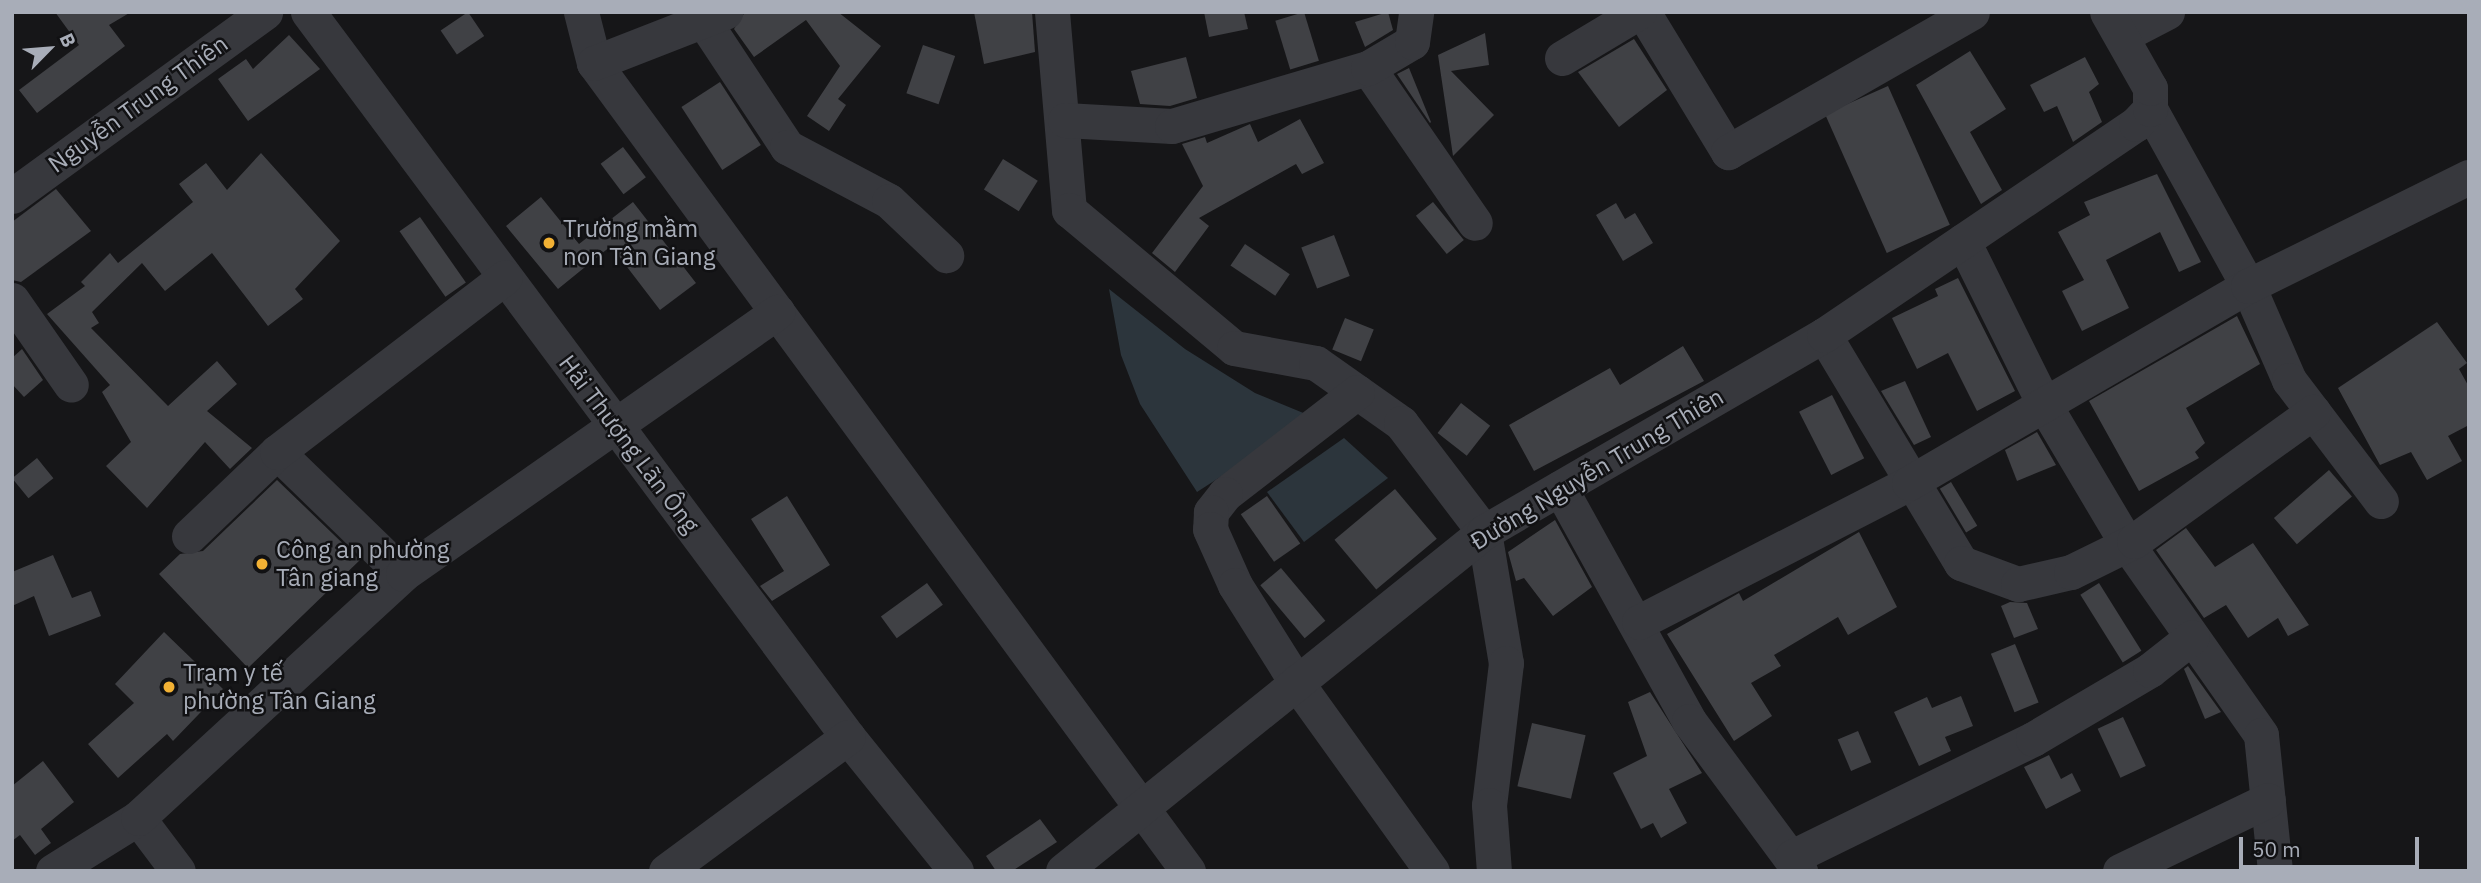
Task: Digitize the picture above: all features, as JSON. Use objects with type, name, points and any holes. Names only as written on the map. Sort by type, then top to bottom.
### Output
[{"type":"street","name":"Nguyễn Trung Thiên","points":[[12,196],[265,12]]},
{"type":"street","name":"Hải Thượng Lãn Ông","points":[[308,12],[848,737],[956,871]]},
{"type":"street","points":[[581,12],[594,63],[1188,871]]},
{"type":"street","points":[[1052,12],[1065,120],[1069,210],[1234,348],[1316,363],[1401,422],[1484,532],[1506,663],[1489,805],[1494,871]]},
{"type":"street","points":[[1065,120],[1171,126],[1368,68],[1412,42],[1416,12]]},
{"type":"street","points":[[1562,58],[1641,12],[1728,152],[1972,12]]},
{"type":"street","points":[[2166,12],[2114,24],[2151,104],[2248,286],[2289,380],[2381,501]]},
{"type":"street","points":[[594,63],[712,16],[797,157],[889,201],[946,255]]},
{"type":"street","points":[[1368,68],[1475,223]]},
{"type":"street","name":"Đường Nguyễn Trung Thiên","points":[[1063,871],[1484,532],[1824,335],[1963,241],[2151,104]]},
{"type":"street","points":[[1639,622],[1909,483],[2248,286],[2469,177]]},
{"type":"street","points":[[1963,241],[2045,406],[2127,544],[2261,735],[2275,871]]},
{"type":"street","points":[[189,536],[277,452],[505,276]]},
{"type":"street","points":[[12,300],[71,385]]},
{"type":"street","points":[[53,871],[138,818],[403,574],[618,429],[777,312]]},
{"type":"street","points":[[1824,335],[1909,483],[1961,563],[2018,584],[2071,572],[2127,544],[2313,412]]},
{"type":"street","points":[[1357,392],[1225,494],[1209,519],[1235,584],[1296,682],[1432,871]]},
{"type":"street","points":[[277,452],[403,574]]},
{"type":"street","points":[[1560,488],[1639,622],[1689,721],[1796,864],[2033,739],[2150,670],[2192,637]]},
{"type":"street","points":[[666,871],[848,737]]},
{"type":"street","points":[[2120,871],[2268,800]]},
{"type":"street","points":[[138,818],[178,871]]},
{"type":"shaded area","points":[[1109,289],[1185,349],[1255,393],[1313,417],[1197,492],[1140,404],[1121,355]]},
{"type":"shaded area","points":[[1344,438],[1388,478],[1304,542],[1267,492]]},
{"type":"building","points":[[55,12],[131,12],[109,25],[125,46],[37,113],[19,90],[79,45]]},
{"type":"building","points":[[468,12],[484,36],[457,54],[441,30]]},
{"type":"building","points":[[745,12],[838,12],[881,46],[838,99],[846,105],[829,131],[807,116],[840,66],[806,20],[754,57],[734,29]]},
{"type":"building","points":[[974,12],[1032,12],[1035,52],[984,64]]},
{"type":"building","points":[[1204,12],[1244,12],[1248,29],[1209,37]]},
{"type":"building","points":[[1304,12],[1319,61],[1290,70],[1275,21]]},
{"type":"building","points":[[1388,12],[1393,30],[1365,47],[1355,22]]},
{"type":"building","points":[[1485,33],[1489,65],[1451,71],[1494,115],[1453,156],[1438,55]]},
{"type":"building","points":[[289,35],[320,69],[248,121],[218,79],[246,59],[253,69]]},
{"type":"building","points":[[1634,39],[1667,90],[1619,127],[1578,72]]},
{"type":"building","points":[[923,45],[955,56],[939,104],[906,93]]},
{"type":"building","points":[[1970,51],[2006,109],[1970,132],[2002,190],[1981,204],[1916,85]]},
{"type":"building","points":[[1186,57],[1197,98],[1170,106],[1140,104],[1131,71]]},
{"type":"building","points":[[2085,57],[2099,84],[2089,92],[2102,122],[2073,142],[2057,106],[2044,112],[2030,85]]},
{"type":"building","points":[[1409,68],[1431,122],[1430,123],[1397,74]]},
{"type":"building","points":[[720,82],[761,145],[722,170],[681,107]]},
{"type":"building","points":[[1888,86],[1950,225],[1887,253],[1825,114]]},
{"type":"building","points":[[1300,119],[1324,163],[1302,174],[1296,164],[1199,218],[1209,226],[1175,272],[1152,253],[1203,186],[1182,144],[1205,137],[1207,143],[1250,124],[1258,142]]},
{"type":"building","points":[[623,147],[646,177],[624,194],[601,164]]},
{"type":"building","points":[[261,153],[340,241],[295,289],[303,299],[268,326],[212,253],[165,291],[142,263],[92,312],[99,323],[91,328],[168,406],[217,361],[237,384],[207,411],[252,448],[230,469],[205,442],[147,508],[106,466],[131,442],[102,392],[110,385],[47,314],[85,286],[81,282],[110,253],[118,263],[193,202],[179,184],[206,163],[227,190]]},
{"type":"building","points":[[1003,159],[1038,181],[1019,211],[984,190]]},
{"type":"building","points":[[2157,174],[2201,262],[2179,272],[2160,232],[2106,260],[2129,308],[2082,331],[2062,291],[2084,280],[2058,232],[2090,215],[2084,202]]},
{"type":"building","points":[[56,189],[91,231],[21,282],[12,280],[12,222]]},
{"type":"building","points":[[541,197],[579,244],[633,202],[696,283],[660,310],[611,246],[558,289],[506,226]]},
{"type":"building","points":[[1433,202],[1464,240],[1447,254],[1416,216]]},
{"type":"building","points":[[1616,203],[1625,219],[1635,213],[1653,243],[1623,261],[1596,215]]},
{"type":"building","points":[[420,217],[466,283],[445,297],[400,231]]},
{"type":"building","points":[[1334,235],[1350,276],[1317,289],[1301,248]]},
{"type":"building","points":[[1245,244],[1290,274],[1275,296],[1230,266]]},
{"type":"building","points":[[1958,278],[2015,391],[1977,411],[1948,353],[1917,369],[1892,318],[1938,296],[1935,289]]},
{"type":"building","points":[[2237,316],[2260,364],[2186,408],[2205,443],[2195,452],[2199,458],[2139,491],[2089,401]]},
{"type":"building","points":[[1345,318],[1374,330],[1361,361],[1332,350]]},
{"type":"building","points":[[2437,322],[2467,363],[2459,369],[2469,387],[2469,425],[2448,436],[2462,461],[2427,480],[2411,452],[2380,465],[2338,388]]},
{"type":"building","points":[[1683,346],[1704,381],[1534,471],[1509,425],[1610,368],[1620,385]]},
{"type":"building","points":[[22,349],[43,380],[24,397],[12,384],[12,358]]},
{"type":"building","points":[[1905,381],[1931,437],[1914,445],[1881,391]]},
{"type":"building","points":[[1832,395],[1864,458],[1831,475],[1799,412]]},
{"type":"building","points":[[1461,403],[1490,426],[1467,456],[1438,433]]},
{"type":"building","points":[[2037,432],[2056,465],[2017,481],[2005,450]]},
{"type":"building","points":[[37,458],[53,478],[28,498],[12,478]]},
{"type":"building","points":[[2329,470],[2352,496],[2297,544],[2274,518]]},
{"type":"building","name":"Công an phường Tân giang","points":[[277,480],[360,560],[248,668],[159,574],[180,554],[203,551]]},
{"type":"building","points":[[1951,482],[1977,526],[1966,532],[1940,489]]},
{"type":"building","points":[[1395,489],[1437,539],[1376,590],[1334,540]]},
{"type":"building","points":[[787,496],[830,565],[772,601],[760,586],[784,571],[751,519]]},
{"type":"building","points":[[1267,496],[1300,544],[1274,562],[1241,514]]},
{"type":"building","points":[[1555,520],[1592,587],[1553,616],[1524,578],[1516,581],[1508,552]]},
{"type":"building","points":[[2186,528],[2215,567],[2253,543],[2309,625],[2288,636],[2278,618],[2248,638],[2226,605],[2204,618],[2156,550]]},
{"type":"building","points":[[1859,532],[1897,607],[1848,635],[1838,617],[1774,655],[1781,666],[1751,683],[1772,716],[1734,741],[1667,634],[1739,593],[1743,601]]},
{"type":"building","points":[[53,555],[72,598],[91,591],[101,616],[49,636],[34,596],[12,606],[12,572]]},
{"type":"building","points":[[1281,568],[1325,621],[1305,638],[1260,585]]},
{"type":"building","points":[[927,583],[943,605],[897,638],[881,617]]},
{"type":"building","points":[[2099,583],[2141,651],[2123,663],[2080,595]]},
{"type":"building","points":[[2010,602],[2027,603],[2038,629],[2014,638],[2001,606]]},
{"type":"building","name":"Trạm y tế phường Tân Giang","points":[[164,632],[223,689],[173,741],[167,734],[118,778],[88,744],[134,703],[115,684]]},
{"type":"building","points":[[2015,644],[2039,702],[2014,712],[1991,654]]},
{"type":"building","points":[[2188,666],[2221,712],[2205,719],[2184,669]]},
{"type":"building","points":[[1650,692],[1702,773],[1669,789],[1687,823],[1661,838],[1653,823],[1641,829],[1613,773],[1647,756],[1628,702]]},
{"type":"building","points":[[1961,696],[1973,726],[1945,737],[1951,751],[1919,766],[1894,712],[1927,697],[1932,708]]},
{"type":"building","points":[[2123,717],[2146,766],[2120,778],[2098,729]]},
{"type":"building","points":[[1532,723],[1586,735],[1571,799],[1517,786]]},
{"type":"building","points":[[1858,731],[1871,762],[1851,771],[1838,740]]},
{"type":"building","points":[[2049,755],[2061,779],[2072,773],[2081,791],[2046,809],[2024,767]]},
{"type":"building","points":[[43,761],[74,802],[41,829],[51,843],[35,855],[20,835],[12,841],[12,786]]},
{"type":"building","points":[[1040,819],[1057,842],[1012,871],[996,871],[986,856]]},
{"type":"place","name":"Trường mầm non Tân Giang","points":[[549,243]]},
{"type":"place","name":"Công an phường Tân giang","points":[[262,564]]},
{"type":"place","name":"Trạm y tế phường Tân Giang","points":[[169,687]]}]
